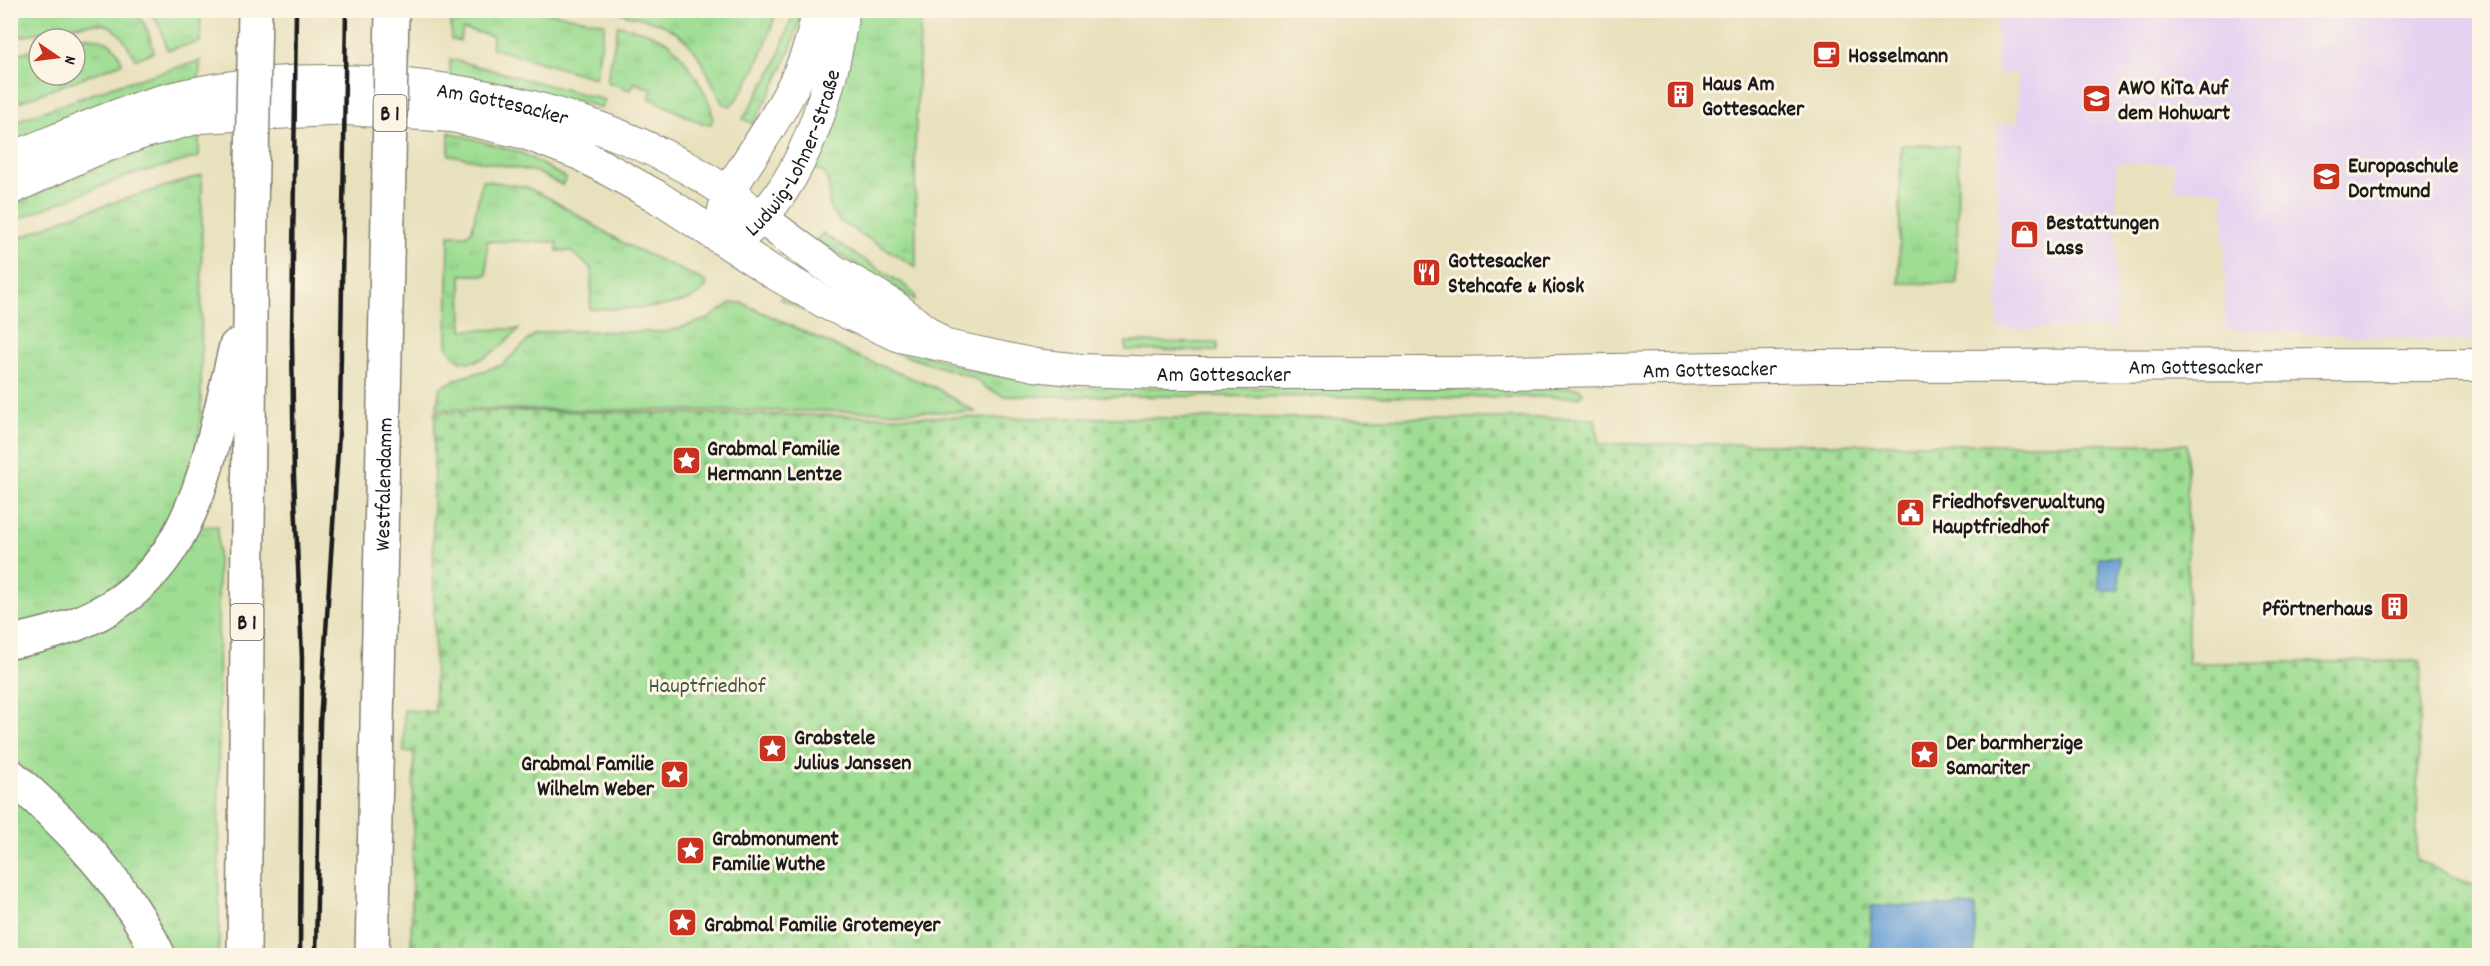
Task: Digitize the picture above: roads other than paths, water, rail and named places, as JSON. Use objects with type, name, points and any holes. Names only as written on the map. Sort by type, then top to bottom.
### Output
[{"type":"highway","name":"B 1","points":[[244,956],[255,10]]},
{"type":"highway","name":"Westfalendamm","points":[[372,956],[392,10]]},
{"type":"highway","points":[[10,642],[45,636],[90,619],[115,605],[145,582],[167,555],[189,519],[204,482],[250,289]]},
{"type":"highway","points":[[10,775],[86,846],[120,891],[159,956]]},
{"type":"street","name":"Ludwig-Lohner-Straße","points":[[818,10],[816,27],[796,83],[728,193],[723,215],[725,239],[746,231],[761,218],[792,173],[824,99],[835,64],[843,10]]},
{"type":"street","name":"Am Gottesacker","points":[[10,159],[85,128],[166,100],[199,93],[273,84],[346,81],[401,84],[452,91],[534,109],[615,136],[690,170],[728,193],[843,277],[891,305],[941,344]]},
{"type":"street","name":"Am Gottesacker","points":[[10,189],[92,151],[141,133],[200,117],[347,110],[441,115],[525,133],[580,154],[651,193],[774,273],[830,305],[900,336],[1035,365],[1162,373],[1579,372],[1992,365],[2480,365]]},
{"type":"water","points":[[2099,557],[2120,557],[2119,590],[2099,590]]},
{"type":"water","points":[[1871,906],[1975,906],[1975,955],[1871,955]]},
{"type":"railway","points":[[296,10],[292,340],[294,476],[302,658],[300,956]]},
{"type":"railway","points":[[316,956],[320,723],[340,418],[346,10]]},
{"type":"place","name":"Hosselmann","points":[[1827,54]]},
{"type":"place","name":"Haus Am Gottesacker","points":[[1681,95]]},
{"type":"place","name":"AWO KiTa Auf dem Hohwart","points":[[2097,99]]},
{"type":"place","name":"Europaschule Dortmund","points":[[2327,177]]},
{"type":"place","name":"Bestattungen Lass","points":[[2025,234]]},
{"type":"place","name":"Gottesacker Stehcafe & Kiosk","points":[[1427,272]]},
{"type":"place","name":"Grabmal Familie Hermann Lentze","points":[[686,460]]},
{"type":"place","name":"Friedhofsverwaltung Hauptfriedhof","points":[[1911,513]]},
{"type":"place","name":"Pförtnerhaus","points":[[2394,607]]},
{"type":"place","name":"Grabstele Julius Janssen","points":[[773,749]]},
{"type":"place","name":"Der barmherzige Samariter","points":[[1925,754]]},
{"type":"place","name":"Grabmal Familie Wilhelm Weber","points":[[675,775]]},
{"type":"place","name":"Grabmonument Familie Wuthe","points":[[691,850]]},
{"type":"place","name":"Grabmal Familie Grotemeyer","points":[[683,923]]},
{"type":"park label","name":"Hauptfriedhof","points":[[707,684]]}]
